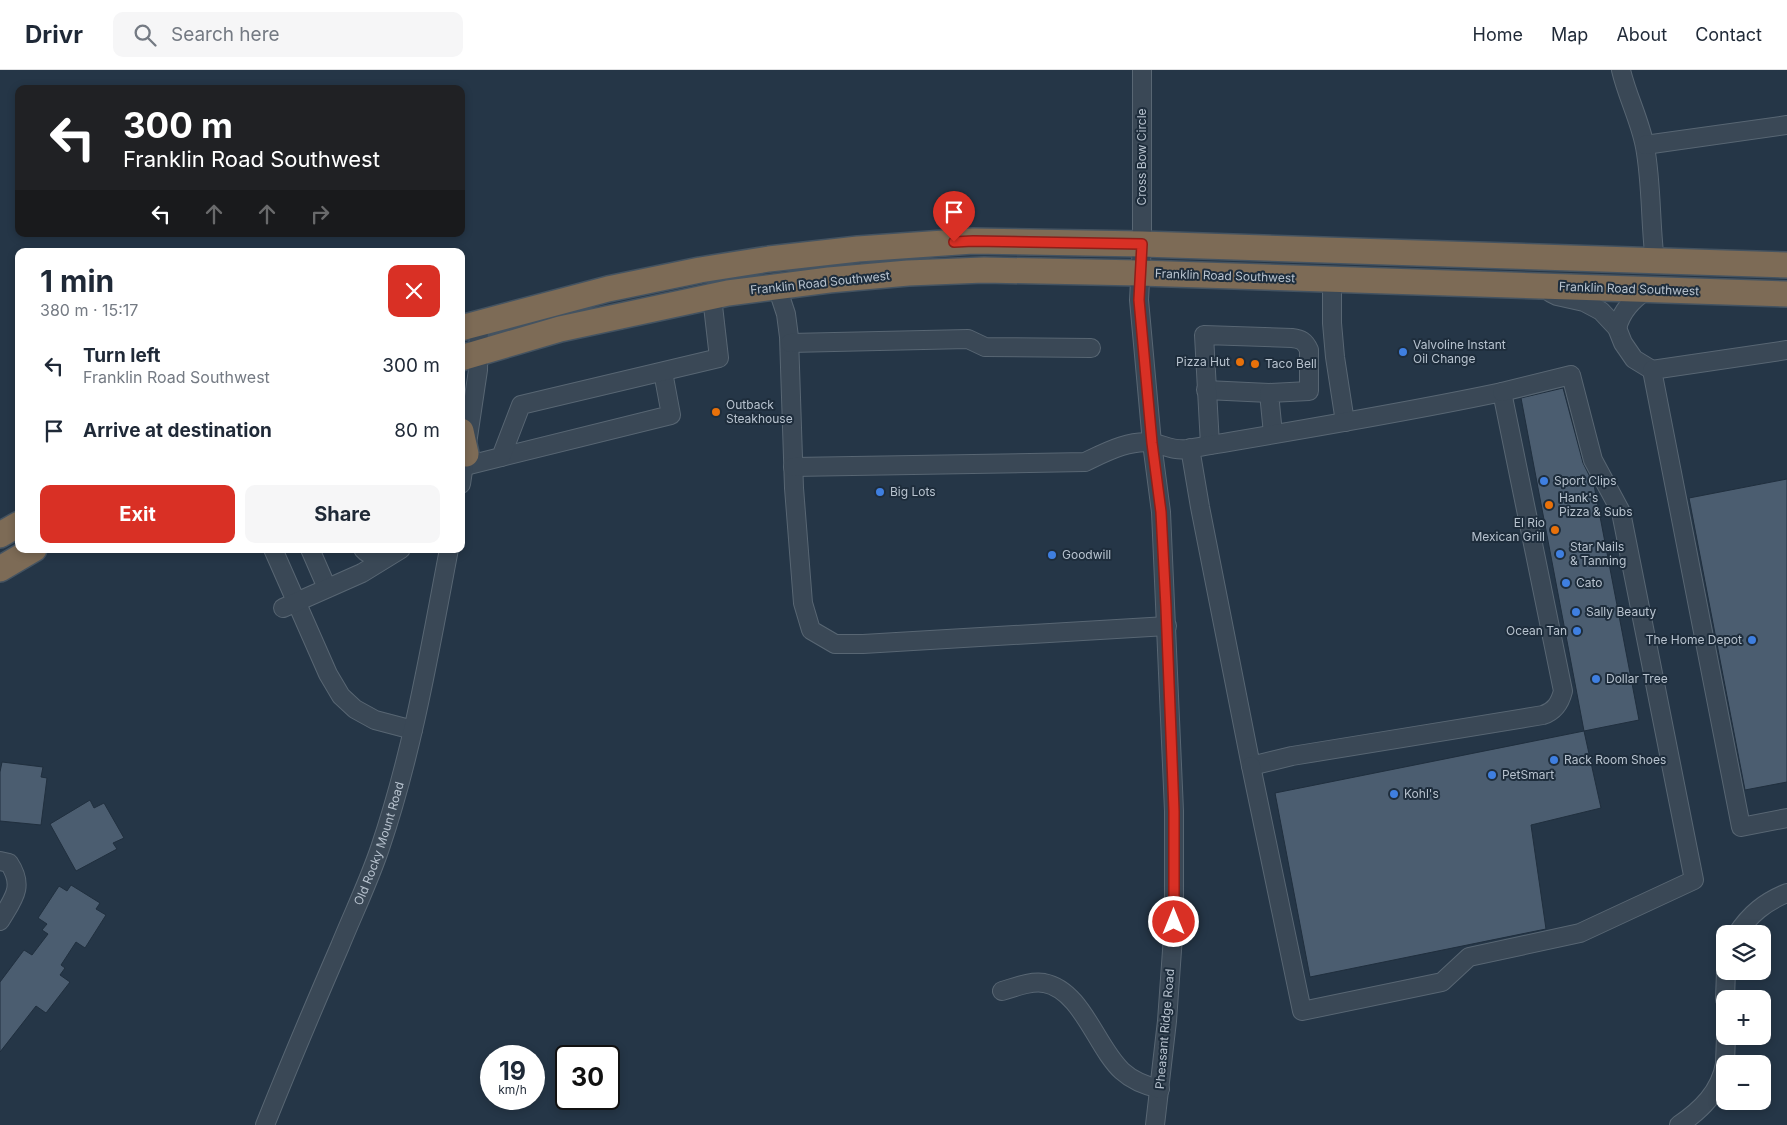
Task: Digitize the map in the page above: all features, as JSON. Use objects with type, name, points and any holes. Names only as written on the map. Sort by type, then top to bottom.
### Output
[{"type":"highway","points":[[470,325],[631,284],[700,270],[769,259],[858,249],[973,241],[1142,244],[1787,266]]},
{"type":"highway","name":"Franklin Road Southwest","points":[[470,355],[560,329],[712,297],[777,287],[898,274],[984,270],[1140,273],[1787,294]]},
{"type":"highway","points":[[0,534],[15,526]]},
{"type":"highway","points":[[0,569],[27,553]]},
{"type":"street","name":"Cross Bow Circle","points":[[1142,70],[1142,244]]},
{"type":"street","points":[[1621,70],[1645,146],[1650,181],[1652,240],[1655,262]]},
{"type":"street","points":[[1645,146],[1787,125]]},
{"type":"street","name":"Pheasant Ridge Road","points":[[1142,244],[1139,300],[1152,443],[1161,512],[1174,811],[1174,922],[1167,1021],[1155,1125]]},
{"type":"street","points":[[1332,280],[1332,323],[1335,357],[1345,422]]},
{"type":"street","points":[[1538,286],[1557,296],[1584,302],[1601,311],[1617,328],[1623,343],[1634,359],[1652,370],[1787,350]]},
{"type":"street","points":[[777,287],[786,314],[790,343],[793,467],[803,603],[811,630],[836,644],[1167,626]]},
{"type":"street","points":[[1617,328],[1620,316],[1629,303],[1647,289]]},
{"type":"street","points":[[501,458],[521,405],[719,358],[712,297]]},
{"type":"street","points":[[465,434],[470,325]]},
{"type":"street","points":[[1206,390],[1269,393],[1309,391],[1309,350],[1307,344],[1301,339],[1204,335],[1206,390],[1210,445]]},
{"type":"street","points":[[790,343],[968,339],[985,346],[1091,348]]},
{"type":"street","points":[[1652,370],[1741,827],[1787,818]]},
{"type":"street","points":[[465,450],[501,458],[671,415],[663,372]]},
{"type":"street","points":[[793,467],[1085,462],[1113,449],[1130,445],[1152,443],[1180,450],[1190,448],[1345,422],[1371,419],[1502,392],[1571,375],[1592,460],[1621,512],[1694,880],[1580,933],[1468,957],[1442,982],[1302,1011],[1251,766],[1190,448]]},
{"type":"street","points":[[1251,766],[1292,756],[1543,715],[1555,708],[1561,700],[1563,691],[1502,392]]},
{"type":"street","points":[[1269,393],[1273,434]]},
{"type":"street","points":[[274,553],[290,605],[344,700],[362,714],[375,720],[413,730]]},
{"type":"street","points":[[312,553],[327,588]]},
{"type":"street","points":[[354,553],[362,573]]},
{"type":"street","points":[[290,605],[362,573],[394,553]]},
{"type":"street","name":"Old Rocky Mount Road","points":[[265,1125],[286,1070],[380,850],[397,796],[413,730],[448,553]]},
{"type":"street","points":[[0,861],[9,863],[16,874],[17,892],[0,921]]},
{"type":"street","points":[[1743,925],[1758,908],[1787,893]]},
{"type":"street","points":[[1002,991],[1030,983],[1043,983],[1056,987],[1074,1002],[1122,1071],[1142,1084],[1160,1089]]},
{"type":"street","points":[[1679,1125],[1709,1100],[1716,1090]]},
{"type":"building","points":[[1563,388],[1583,463],[1594,485],[1639,720],[1584,731],[1521,398]]},
{"type":"building","name":"The Home Depot","points":[[1787,479],[1787,782],[1745,790],[1689,498]]},
{"type":"building","points":[[1584,731],[1601,808],[1531,825],[1546,929],[1310,977],[1275,793]]},
{"type":"building","points":[[2,762],[43,767],[41,777],[47,778],[41,825],[0,821],[0,772]]},
{"type":"building","points":[[90,800],[94,808],[104,803],[124,838],[113,843],[117,849],[76,871],[50,824]]},
{"type":"building","points":[[71,885],[100,903],[96,909],[106,915],[85,948],[76,942],[61,965],[65,968],[60,975],[70,982],[46,1013],[36,1006],[0,1052],[0,982],[24,950],[32,955],[48,934],[42,930],[47,924],[38,918],[59,886],[67,891]]},
{"type":"place","name":"Valvoline Instant Oil Change","points":[[1403,352]]},
{"type":"place","name":"Pizza Hut","points":[[1240,362]]},
{"type":"place","name":"Taco Bell","points":[[1255,364]]},
{"type":"place","name":"Outback Steakhouse","points":[[716,412]]},
{"type":"place","name":"Sport Clips","points":[[1544,481]]},
{"type":"place","name":"Big Lots","points":[[880,492]]},
{"type":"place","name":"Hank's Pizza & Subs","points":[[1549,505]]},
{"type":"place","name":"El Rio Mexican Grill","points":[[1555,530]]},
{"type":"place","name":"Star Nails & Tanning","points":[[1560,554]]},
{"type":"place","name":"Goodwill","points":[[1052,555]]},
{"type":"place","name":"Cato","points":[[1566,583]]},
{"type":"place","name":"Sally Beauty","points":[[1576,612]]},
{"type":"place","name":"Ocean Tan","points":[[1577,631]]},
{"type":"place","name":"The Home Depot","points":[[1752,640]]},
{"type":"place","name":"Dollar Tree","points":[[1596,679]]},
{"type":"place","name":"Rack Room Shoes","points":[[1554,760]]},
{"type":"place","name":"PetSmart","points":[[1492,775]]},
{"type":"place","name":"Kohl's","points":[[1394,794]]},
{"type":"route","points":[[954,242],[1142,244],[1139,300],[1152,443],[1161,512],[1166,607],[1174,811],[1174,922]]}]
